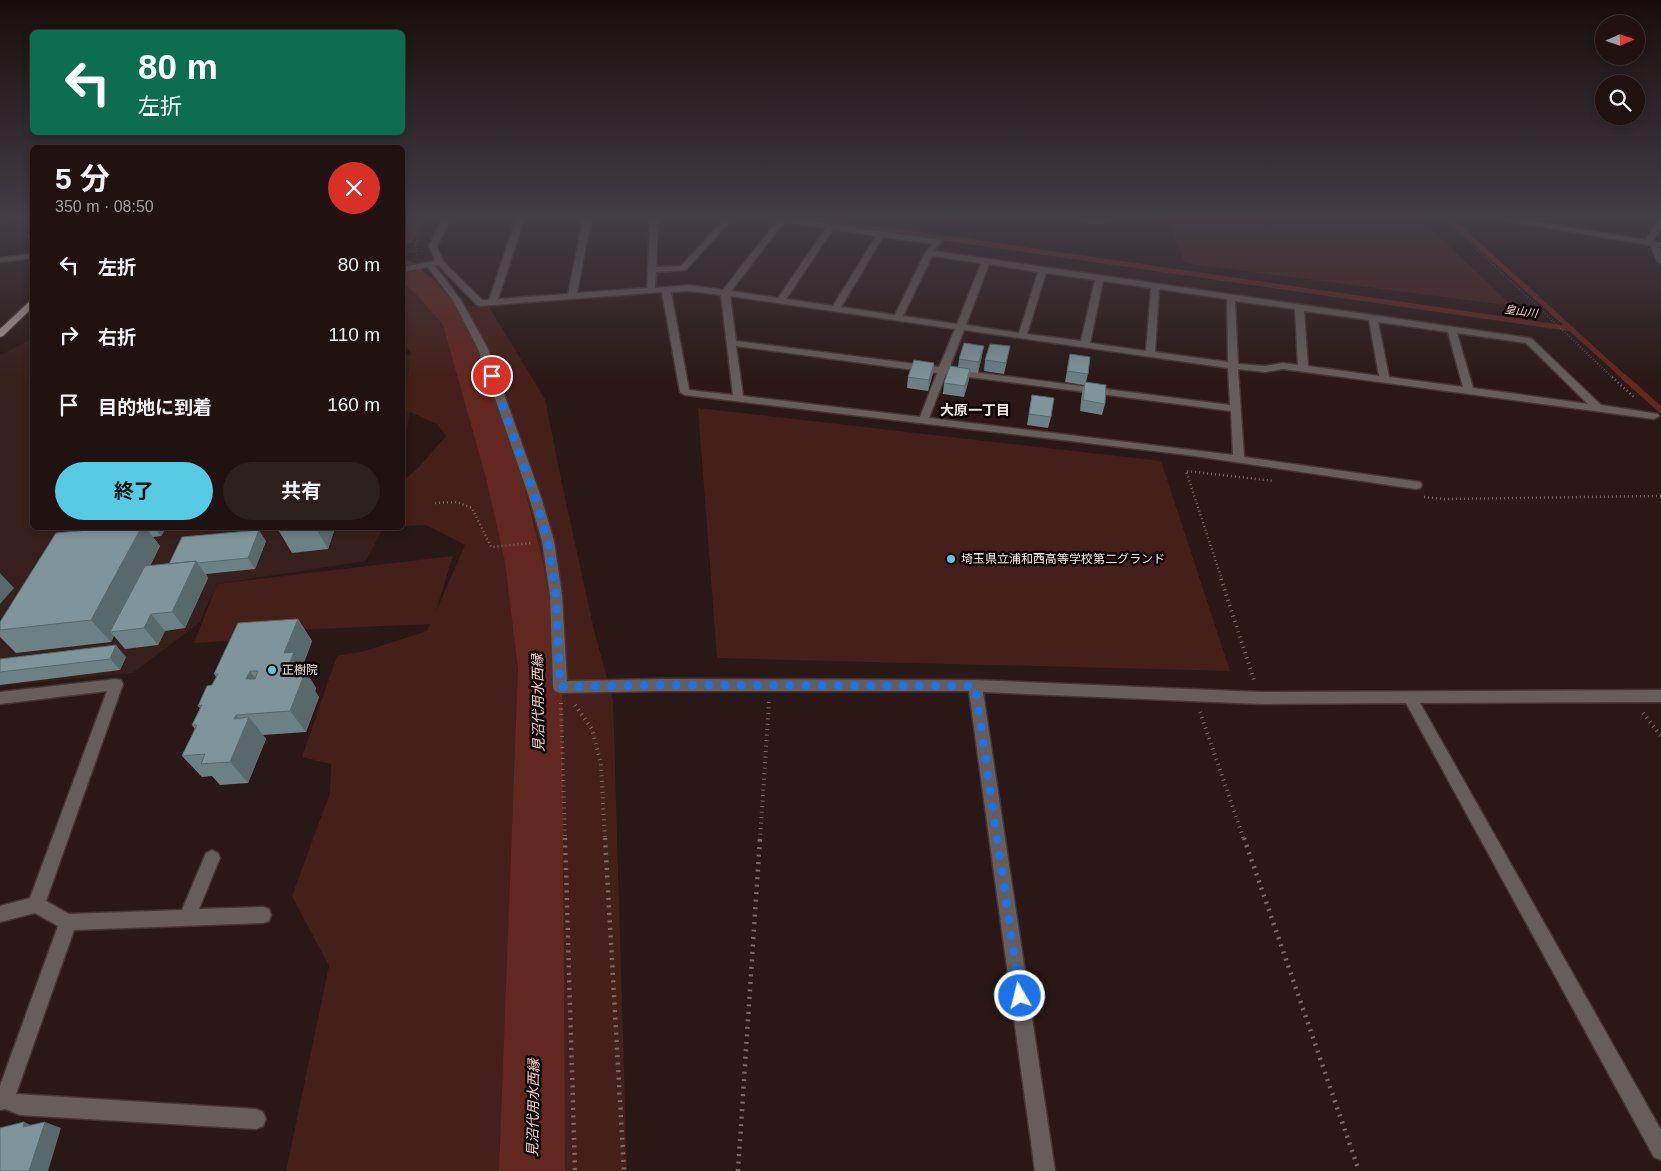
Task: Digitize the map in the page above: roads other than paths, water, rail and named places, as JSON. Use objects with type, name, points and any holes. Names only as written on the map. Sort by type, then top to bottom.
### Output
[{"type":"main road","points":[[0,334],[30,306]]},
{"type":"street","points":[[439,274],[458,302],[483,349],[535,497],[553,540],[560,687],[660,685],[975,686],[1260,698],[1661,696]]},
{"type":"street","points":[[444,274],[480,303],[689,288],[1232,366],[1265,369],[1283,366],[1303,368],[1654,416]]},
{"type":"street","points":[[492,303],[502,274]]},
{"type":"street","points":[[572,297],[576,274]]},
{"type":"street","points":[[651,291],[652,274]]},
{"type":"street","points":[[738,398],[725,293],[740,274]]},
{"type":"street","points":[[780,301],[799,274]]},
{"type":"street","points":[[836,309],[857,274]]},
{"type":"street","points":[[898,318],[919,274]]},
{"type":"street","points":[[923,421],[981,274]]},
{"type":"street","points":[[1022,336],[1042,274]]},
{"type":"street","points":[[1066,274],[1529,341],[1598,408]]},
{"type":"street","points":[[1085,345],[1099,279]]},
{"type":"street","points":[[1150,354],[1155,287]]},
{"type":"street","points":[[666,290],[686,392],[1239,460],[1416,485]]},
{"type":"street","points":[[1231,299],[1232,366],[1239,460]]},
{"type":"street","points":[[1298,308],[1303,368]]},
{"type":"street","points":[[1373,319],[1384,379]]},
{"type":"street","points":[[1452,330],[1469,390]]},
{"type":"street","points":[[731,343],[1236,409]]},
{"type":"street","points":[[0,698],[116,684],[36,905]]},
{"type":"street","points":[[975,686],[1046,1171]]},
{"type":"street","points":[[1410,698],[1661,1150]]},
{"type":"street","points":[[187,918],[212,858]]},
{"type":"street","points":[[0,914],[36,905],[68,922],[263,915]]},
{"type":"street","points":[[68,922],[3,1100],[20,1105],[256,1119]]},
{"type":"waterway","name":"見沼代用水西縁","points":[[410,274],[427,289],[457,323],[504,478],[524,562],[540,669],[532,1171]]},
{"type":"waterway","name":"皇山川","points":[[1191,274],[1571,329]]},
{"type":"waterway","points":[[1510,274],[1571,329]]},
{"type":"waterway","points":[[1571,329],[1625,378]]},
{"type":"waterway","points":[[1624,377],[1661,410]]},
{"type":"place","name":"埼玉県立浦和西高等学校第二グランド","points":[[951,559]]},
{"type":"place","name":"正樹院","points":[[272,670]]},
{"type":"district","name":"大原一丁目","points":[[975,410]]}]
